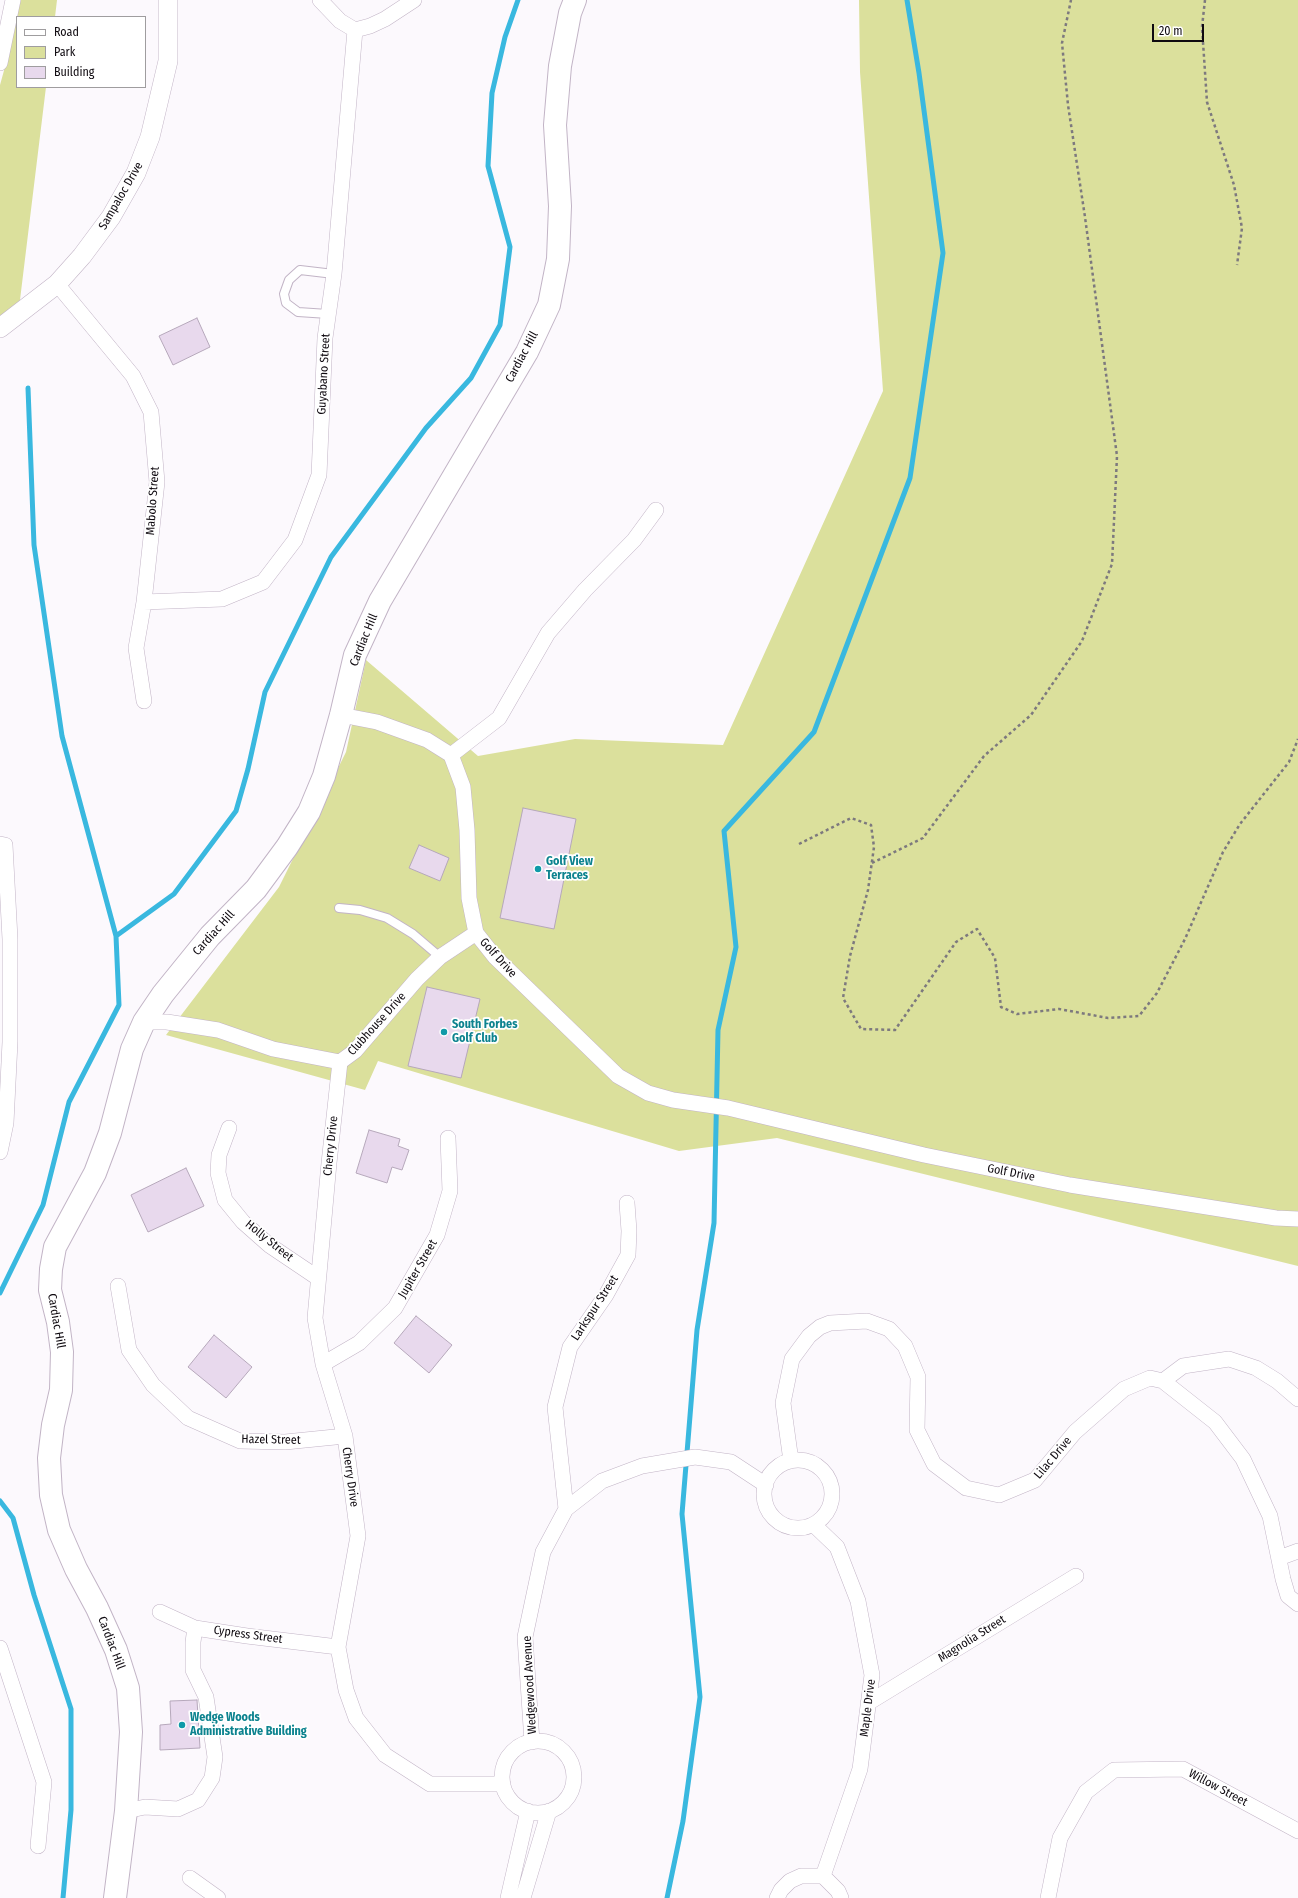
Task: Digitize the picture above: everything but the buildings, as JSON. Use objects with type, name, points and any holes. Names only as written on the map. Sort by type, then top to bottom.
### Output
[{"type":"main road","name":"Cardiac Hill","points":[[115,1898],[126,1811],[131,1732],[128,1688],[116,1650],[97,1608],[76,1569],[59,1530],[51,1494],[49,1458],[53,1425],[61,1390],[62,1352],[58,1322],[50,1290],[51,1270],[55,1247],[95,1173],[110,1133],[132,1049],[144,1022],[163,994],[210,936],[256,889],[287,847],[310,812],[324,776],[341,715],[355,655],[380,601],[527,352],[549,305],[558,259],[559,214],[556,117],[560,66],[570,13],[575,0]]},
{"type":"street","points":[[0,63],[13,0]]},
{"type":"street","name":"Sampaloc Drive","points":[[0,328],[57,284],[82,256],[111,217],[136,173],[150,137],[160,102],[168,61],[168,0]]},
{"type":"street","points":[[320,0],[340,21],[355,30],[370,26],[385,19],[414,0]]},
{"type":"street","name":"Guyabano Street","points":[[144,602],[222,599],[264,582],[295,540],[319,475],[328,314],[334,274],[355,30]]},
{"type":"street","name":"Mabolo Street","points":[[57,284],[133,376],[151,412],[157,482],[144,602],[136,648],[144,701]]},
{"type":"street","points":[[341,715],[377,722],[427,740],[451,755],[499,718],[548,632],[585,590],[634,540],[656,510]]},
{"type":"street","name":"Golf Drive","points":[[451,755],[463,787],[467,830],[469,898],[476,933],[495,957],[618,1076],[648,1093],[673,1100],[728,1108],[924,1155],[1070,1184],[1276,1218],[1298,1219]]},
{"type":"street","points":[[0,844],[5,845],[3,872],[10,939],[10,1042],[6,1123],[0,1152]]},
{"type":"street","name":"Clubhouse Drive","points":[[144,1022],[167,1022],[218,1030],[273,1049],[340,1062],[355,1051],[417,979],[440,957],[476,933]]},
{"type":"street","name":"Cherry Drive","points":[[340,1062],[315,1318],[323,1364],[345,1436],[358,1536],[338,1647],[346,1690],[356,1718],[385,1755],[430,1784],[503,1784]]},
{"type":"street","name":"Holly Street","points":[[229,1128],[219,1155],[218,1173],[225,1200],[244,1222],[269,1245],[318,1278]]},
{"type":"street","name":"Jupiter Street","points":[[323,1364],[359,1343],[395,1308],[437,1235],[450,1191],[448,1138]]},
{"type":"street","name":"Larkspur Street","points":[[566,1509],[555,1407],[570,1347],[606,1295],[628,1255],[630,1231],[627,1203]]},
{"type":"street","name":"Hazel Street","points":[[118,1286],[129,1350],[154,1385],[188,1418],[240,1441],[285,1442],[345,1436]]},
{"type":"street","name":"Lilac Drive","points":[[791,1461],[783,1403],[792,1359],[809,1336],[820,1327],[830,1323],[867,1321],[889,1329],[905,1346],[918,1376],[917,1430],[934,1464],[966,1488],[999,1495],[1036,1480],[1075,1432],[1124,1389],[1150,1378],[1163,1381]]},
{"type":"street","points":[[1298,1399],[1277,1381],[1256,1368],[1230,1359],[1183,1366],[1163,1381],[1215,1422],[1243,1459],[1270,1516],[1282,1579],[1288,1596],[1298,1604]]},
{"type":"street","name":"Wedgewood Avenue","points":[[532,1742],[525,1637],[543,1552],[566,1509],[602,1481],[642,1466],[695,1457],[731,1462],[766,1485]]},
{"type":"street","points":[[805,1460],[818,1466],[828,1476],[833,1489],[832,1503],[826,1516],[814,1525],[800,1529],[786,1527],[774,1519],[767,1509],[764,1497],[766,1485],[771,1474],[780,1466],[791,1461],[805,1460]]},
{"type":"street","name":"Maple Drive","points":[[814,1525],[837,1547],[858,1601],[872,1675],[860,1769],[823,1876]]},
{"type":"street","points":[[1279,1558],[1298,1551]]},
{"type":"street","name":"Magnolia Street","points":[[868,1703],[1076,1576]]},
{"type":"street","name":"Cypress Street","points":[[160,1612],[195,1628],[338,1647]]},
{"type":"street","points":[[126,1811],[145,1807],[178,1809],[198,1800],[212,1778],[215,1757],[206,1698],[193,1670],[193,1642],[195,1628]]},
{"type":"street","points":[[0,1648],[44,1782],[38,1846]]},
{"type":"street","name":"Wedgewood Avenue","points":[[503,1784],[503,1771],[507,1759],[514,1750],[525,1743],[542,1741],[558,1746],[566,1753],[574,1772],[571,1791],[564,1802],[549,1811]]},
{"type":"street","name":"Willow Street","points":[[1048,1898],[1060,1838],[1086,1792],[1114,1770],[1183,1769],[1298,1831]]},
{"type":"street","points":[[503,1784],[508,1796],[515,1804],[528,1811],[541,1813],[549,1811]]},
{"type":"street","points":[[508,1898],[528,1811]]},
{"type":"street","points":[[523,1898],[549,1811]]},
{"type":"street","points":[[777,1898],[781,1890],[790,1881],[801,1876],[823,1876],[838,1891],[841,1898]]},
{"type":"street","points":[[190,1878],[218,1898]]},
{"type":"lane","points":[[328,314],[298,312],[286,303],[284,294],[289,280],[300,270],[334,274]]},
{"type":"lane","points":[[339,908],[360,910],[387,918],[413,934],[440,957]]},
{"type":"path","points":[[872,863],[923,838],[984,756],[1031,715],[1082,640],[1112,564],[1117,456],[1086,225],[1068,105],[1062,43],[1071,0]]},
{"type":"path","points":[[1205,0],[1202,27],[1207,102],[1234,185],[1242,228],[1236,265]]},
{"type":"path","points":[[799,844],[851,818],[871,825],[874,847],[868,890],[850,956],[843,998],[861,1028],[896,1030],[956,942],[977,929],[995,958],[1001,1006],[1017,1014],[1059,1009],[1108,1018],[1139,1016],[1157,994],[1185,939],[1223,852],[1240,824],[1289,762],[1298,739]]},
{"type":"green space","points":[[17,0],[57,0],[55,16],[16,16],[16,88],[46,88],[19,308],[0,320],[0,85],[8,56]]},
{"type":"green space","name":"South Forbes Golf Club","points":[[859,0],[1298,0],[1298,1266],[777,1138],[679,1151],[378,1061],[365,1090],[166,1035],[279,887],[346,752],[366,660],[478,756],[575,739],[723,745],[883,391],[860,72]]},
{"type":"waterway","points":[[116,936],[174,894],[236,811],[248,769],[265,692],[331,557],[426,428],[471,378],[500,325],[510,247],[488,166],[492,93],[505,37],[518,0]]},
{"type":"waterway","points":[[667,1898],[683,1821],[700,1697],[682,1514],[697,1330],[714,1223],[718,1030],[736,947],[724,831],[814,732],[910,478],[943,253],[919,73],[907,0]]},
{"type":"waterway","points":[[0,1293],[43,1205],[69,1102],[119,1005],[116,936],[62,736],[34,545],[28,388]]},
{"type":"waterway","points":[[0,1501],[13,1518],[34,1595],[71,1709],[71,1810],[63,1898]]},
{"type":"place","name":"Golf View Terraces","points":[[538,869]]},
{"type":"place","name":"South Forbes Golf Club","points":[[444,1032]]},
{"type":"place","name":"Wedge Woods Administrative Building","points":[[182,1725]]}]
